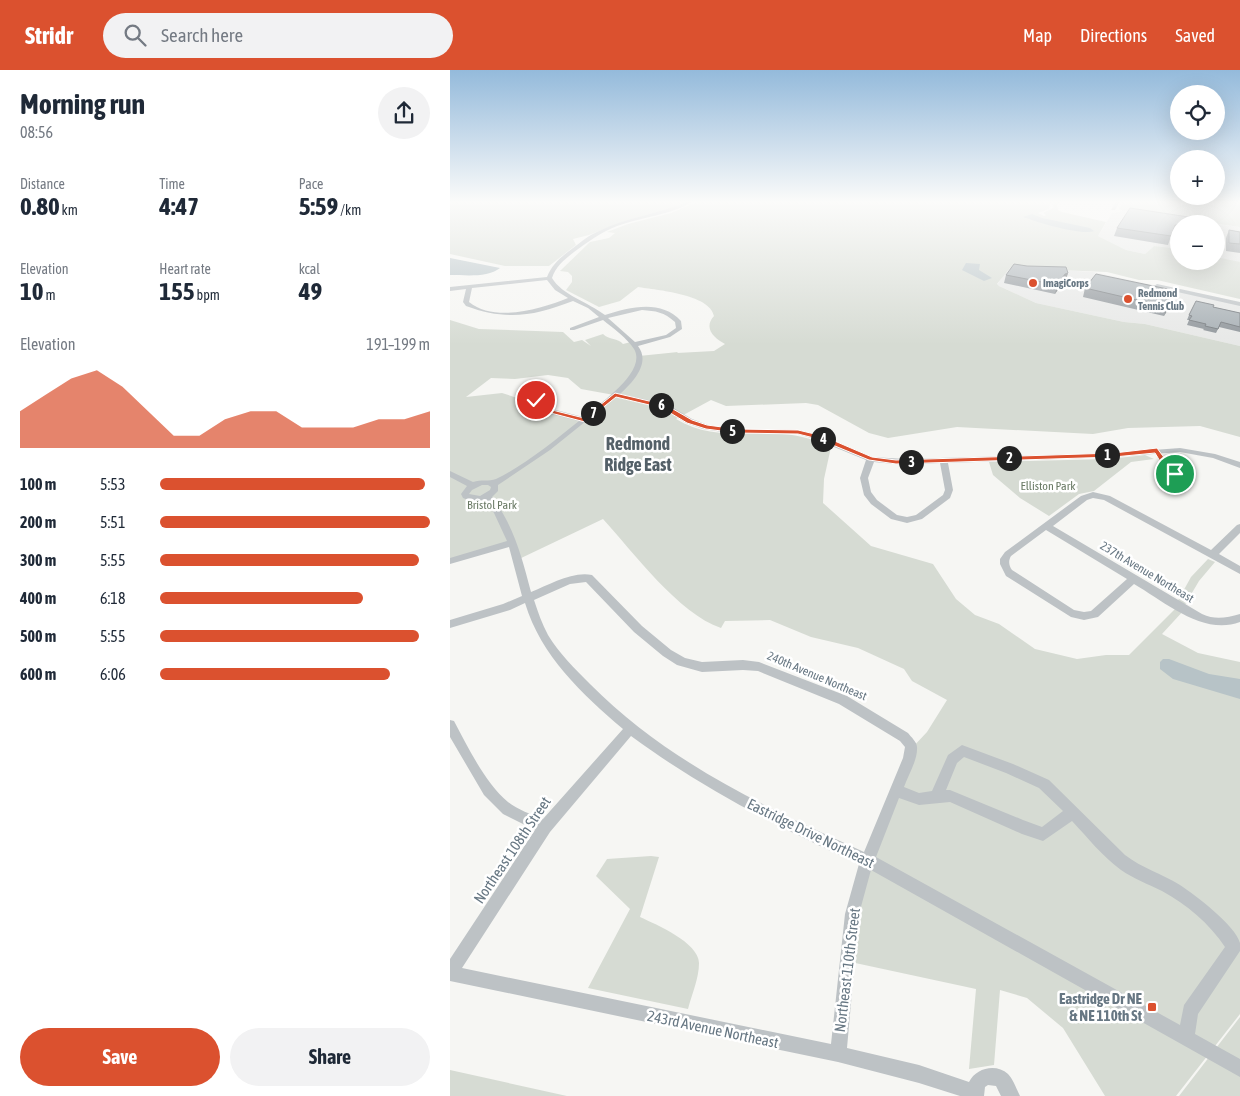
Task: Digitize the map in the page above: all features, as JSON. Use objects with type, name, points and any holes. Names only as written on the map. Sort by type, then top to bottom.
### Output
[{"type":"street","points":[[493,484],[494,491],[487,496],[477,499],[466,496],[466,491],[472,485],[486,482],[493,484],[544,453],[615,395],[632,378],[637,368],[639,352],[633,345],[588,306],[559,291],[550,278],[552,270],[558,262],[576,249]]},
{"type":"street","points":[[450,289],[550,278]]},
{"type":"street","points":[[1157,286],[1240,304]]},
{"type":"street","points":[[469,288],[466,302],[468,305],[497,314],[521,315],[541,311],[572,299]]},
{"type":"street","points":[[572,329],[646,308],[664,310],[674,317],[679,326],[675,332],[664,337],[633,345]]},
{"type":"street","points":[[615,395],[664,406],[689,421],[706,427],[737,431],[798,432],[820,438],[871,459],[905,462],[1114,455],[1157,450],[1194,452],[1240,465]]},
{"type":"street","points":[[540,406],[546,410],[585,420]]},
{"type":"street","points":[[1157,450],[1166,464]]},
{"type":"street","points":[[871,459],[864,478],[867,493],[874,502],[894,517],[907,520],[919,517],[947,496],[949,490],[943,460]]},
{"type":"street","points":[[450,474],[472,485]]},
{"type":"street","points":[[1133,579],[1094,614],[1084,616],[1071,614],[1009,573],[1004,566],[1006,556],[1086,496],[1096,495],[1107,498],[1240,570]]},
{"type":"street","name":"Eastridge Drive Northeast","points":[[487,496],[499,510],[510,531],[528,599],[540,630],[558,657],[586,689],[630,729],[715,784],[808,834],[867,860],[1240,1068]]},
{"type":"street","name":"237th Avenue Northeast","points":[[1046,526],[1204,620],[1224,622],[1240,618]]},
{"type":"street","points":[[1212,555],[1240,527]]},
{"type":"street","points":[[450,561],[513,542]]},
{"type":"street","name":"240th Avenue Northeast","points":[[528,599],[568,581],[588,578],[655,644],[684,664],[700,667],[748,664],[759,666],[843,700],[862,710],[904,737],[911,746]]},
{"type":"street","points":[[450,624],[487,614],[528,599]]},
{"type":"street","points":[[450,725],[469,759],[494,796],[504,806],[545,826]]},
{"type":"street","name":"Northeast 108th Street","points":[[450,973],[545,826],[630,729]]},
{"type":"street","name":"Northeast 110th Street","points":[[838,1054],[852,914],[867,860],[909,758],[911,746]]},
{"type":"street","points":[[937,796],[952,759],[962,752],[1009,768],[1044,784],[1102,843],[1128,866],[1174,890],[1198,908],[1237,944],[1190,1010],[1186,1037]]},
{"type":"street","points":[[896,790],[919,799],[950,796],[1043,834],[1073,812]]},
{"type":"street","name":"243rd Avenue Northeast","points":[[450,973],[838,1054],[919,1074],[975,1094],[980,1080],[984,1076],[990,1075],[1002,1080],[1011,1096]]},
{"type":"shaded area","points":[[1124,249],[1151,249],[1145,254],[1126,250]]},
{"type":"shaded area","points":[[1225,249],[1240,249],[1240,264],[1225,261]]},
{"type":"shaded area","points":[[450,258],[500,268],[483,275],[450,275]]},
{"type":"shaded area","points":[[966,263],[980,264],[979,270],[992,278],[984,281],[962,270]]},
{"type":"shaded area","points":[[1009,267],[1093,272],[1240,304],[1240,346],[1145,324],[1124,322],[1036,303],[997,285]]},
{"type":"shaded area","points":[[1163,659],[1169,659],[1209,674],[1240,679],[1240,699],[1173,679],[1160,669],[1160,662]]},
{"type":"green space","points":[[450,249],[571,249],[549,266],[505,266],[450,254]]},
{"type":"green space","name":"Bristol Park","points":[[583,249],[1124,249],[1145,254],[1151,249],[1170,249],[1170,270],[1225,270],[1225,259],[1240,262],[1240,299],[1157,280],[1139,280],[1107,272],[1010,268],[997,284],[1036,303],[1124,322],[1145,324],[1240,346],[1240,437],[1200,426],[1128,428],[1093,434],[957,427],[888,438],[869,433],[818,405],[806,403],[726,406],[711,400],[676,419],[701,430],[728,434],[782,434],[807,438],[831,447],[824,479],[823,503],[871,546],[933,564],[956,599],[975,615],[999,624],[1035,649],[1077,659],[1106,655],[1129,655],[1178,606],[1176,604],[1191,577],[1208,559],[1215,562],[1199,581],[1183,608],[1185,609],[1162,634],[1198,653],[1240,662],[1240,1014],[1176,1096],[1105,1096],[1063,1028],[1027,998],[1000,990],[994,1065],[969,1069],[976,989],[846,961],[852,914],[911,749],[927,732],[947,700],[912,681],[904,669],[858,648],[811,637],[770,620],[725,621],[721,628],[705,621],[689,610],[658,581],[603,519],[517,560],[513,543],[450,561],[450,320],[479,329],[563,332],[574,342],[582,340],[591,346],[585,340],[603,334],[623,344],[631,342],[639,356],[714,351],[725,344],[711,332],[710,325],[714,316],[710,309],[693,298],[681,294],[638,287],[620,301],[599,307],[566,290],[572,282],[572,276],[568,272],[560,271]],"holes":[[[548,375],[568,378],[581,389],[614,395],[585,420],[502,393],[466,397],[491,378],[515,379]]]},
{"type":"green space","name":"Elliston Park","points":[[1145,455],[1154,459],[1131,462],[1094,491],[1079,494],[1049,516],[1020,498],[993,475],[989,462],[1109,459]]},
{"type":"green space","points":[[659,857],[640,917],[676,935],[692,948],[697,955],[699,963],[698,974],[688,1009],[588,988],[630,909],[596,876],[607,859]]},
{"type":"green space","points":[[1240,1017],[1240,1096],[1179,1096]]},
{"type":"green space","points":[[450,1070],[567,1096],[450,1096]]},
{"type":"building","points":[[1014,264],[1066,267],[1068,273],[1065,274],[1057,285],[1006,275]]},
{"type":"building","points":[[1096,274],[1177,291],[1167,307],[1085,288]]},
{"type":"building","points":[[1196,301],[1240,313],[1240,327],[1221,322],[1218,329],[1189,320],[1192,316],[1189,315]]},
{"type":"place","name":"ImagiCorps","points":[[1033,283]]},
{"type":"place","name":"Redmond Tennis Club","points":[[1128,299]]},
{"type":"place","name":"Eastridge Dr NE & NE 110th St","points":[[1152,1007]]},
{"type":"district","name":"Redmond Ridge East","points":[[638,453]]},
{"type":"route","points":[[536,400],[542,402],[540,406],[546,410],[585,420],[615,395],[664,406],[689,421],[706,427],[722,430],[773,430],[810,434],[871,459],[896,462],[1114,455],[1157,450],[1166,464],[1178,469],[1178,472],[1175,474]]}]
